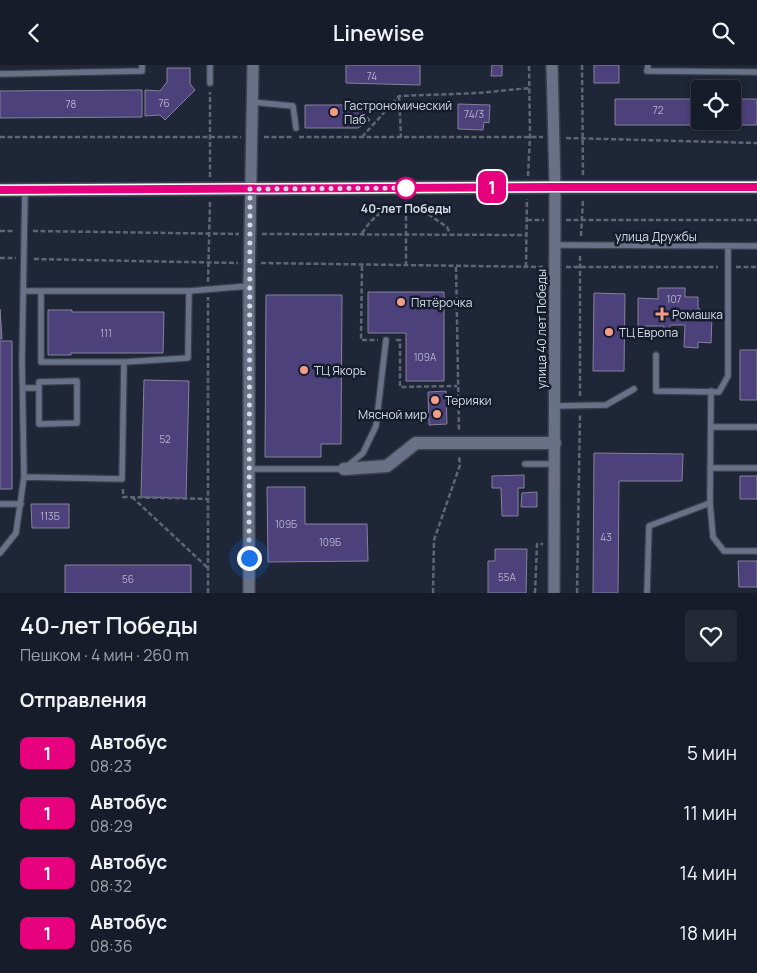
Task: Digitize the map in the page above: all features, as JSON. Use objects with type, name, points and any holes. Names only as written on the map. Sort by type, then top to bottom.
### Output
[{"type":"street","points":[[249,593],[249,263],[253,65]]},
{"type":"street","name":"улица 40 лет Победы","points":[[552,65],[555,187],[554,593]]},
{"type":"street","points":[[0,190],[757,187]]},
{"type":"street","points":[[344,469],[387,466],[416,443],[555,443]]},
{"type":"lane","points":[[0,74],[142,71],[142,65]]},
{"type":"lane","points":[[210,65],[210,83]]},
{"type":"lane","points":[[648,65],[648,71],[757,72]]},
{"type":"lane","points":[[252,102],[293,106],[296,128]]},
{"type":"lane","points":[[0,553],[16,533],[24,477],[25,191]]},
{"type":"lane","name":"улица Дружбы","points":[[555,245],[757,246]]},
{"type":"lane","points":[[656,355],[656,391],[719,392],[728,376],[728,246]]},
{"type":"lane","points":[[24,291],[189,291],[249,286]]},
{"type":"lane","points":[[41,291],[41,362],[124,362],[188,358],[189,291]]},
{"type":"lane","points":[[249,469],[344,469],[363,453],[376,426],[386,340]]},
{"type":"lane","points":[[24,477],[122,479],[124,362]]},
{"type":"lane","points":[[39,381],[77,381],[77,423],[39,424],[38,388],[39,381]]},
{"type":"lane","points":[[23,388],[38,388]]},
{"type":"lane","points":[[555,406],[606,405],[634,389]]},
{"type":"lane","points":[[711,391],[710,503],[713,537],[724,551],[757,551]]},
{"type":"lane","points":[[711,427],[757,427]]},
{"type":"lane","points":[[525,464],[555,464]]},
{"type":"lane","points":[[710,468],[757,468]]},
{"type":"lane","points":[[647,593],[649,526],[710,503]]},
{"type":"lane","points":[[0,504],[21,504]]},
{"type":"path","points":[[526,267],[530,137],[529,65]]},
{"type":"path","points":[[577,593],[580,245],[583,187],[582,65]]},
{"type":"path","points":[[208,593],[210,83]]},
{"type":"path","points":[[362,137],[399,96],[479,93],[530,88]]},
{"type":"path","points":[[399,96],[400,137]]},
{"type":"path","points":[[582,139],[757,143]]},
{"type":"path","points":[[362,233],[379,214],[381,209]]},
{"type":"path","points":[[406,210],[406,266]]},
{"type":"path","points":[[422,210],[447,227],[450,234]]},
{"type":"path","points":[[527,220],[546,220]]},
{"type":"path","points":[[564,220],[757,221]]},
{"type":"path","points":[[0,258],[406,266],[580,268],[757,267]]},
{"type":"path","points":[[122,479],[123,497],[208,499]]},
{"type":"path","points":[[132,497],[208,568]]},
{"type":"building","points":[[346,65],[420,65],[420,85],[346,83]]},
{"type":"building","points":[[492,65],[502,65],[502,76],[491,76]]},
{"type":"building","points":[[594,65],[619,65],[619,83],[594,83]]},
{"type":"building","points":[[167,68],[190,68],[190,84],[195,90],[165,120],[160,115],[145,116],[145,90],[160,91],[167,82]]},
{"type":"building","points":[[142,90],[142,117],[0,118],[0,91]]},
{"type":"building","points":[[615,99],[691,99],[691,125],[615,125]]},
{"type":"building","points":[[741,99],[757,99],[757,125],[741,125]]},
{"type":"building","points":[[458,104],[490,105],[489,123],[484,122],[483,130],[458,129]]},
{"type":"building","name":"Гастрономический Паб","points":[[305,105],[356,105],[370,120],[358,128],[305,128]]},
{"type":"building","points":[[658,288],[685,288],[685,297],[698,297],[700,315],[712,316],[711,343],[698,342],[698,348],[684,347],[685,325],[670,325],[670,330],[664,329],[664,326],[638,326],[638,298],[658,299]]},
{"type":"building","points":[[368,292],[444,292],[444,381],[406,381],[406,333],[368,333]]},
{"type":"building","name":"ТЦ Европа","points":[[594,293],[625,294],[624,371],[593,371]]},
{"type":"building","name":"ТЦ Якорь","points":[[266,295],[342,295],[341,444],[321,444],[321,457],[265,457]]},
{"type":"building","points":[[0,309],[2,339],[0,339]]},
{"type":"building","points":[[48,310],[72,310],[72,312],[164,312],[163,353],[71,353],[71,355],[48,355]]},
{"type":"building","points":[[0,341],[12,341],[12,489],[0,489]]},
{"type":"building","points":[[740,350],[757,350],[757,400],[740,400]]},
{"type":"building","points":[[144,380],[189,381],[186,498],[141,497]]},
{"type":"building","points":[[446,391],[447,424],[429,425],[428,392]]},
{"type":"building","points":[[594,453],[683,454],[682,481],[619,481],[618,593],[593,593]]},
{"type":"building","points":[[524,475],[524,488],[518,488],[518,516],[502,516],[501,488],[492,488],[492,476]]},
{"type":"building","points":[[740,476],[757,476],[757,499],[740,499]]},
{"type":"building","points":[[267,487],[305,487],[305,524],[367,524],[368,561],[268,562]]},
{"type":"building","points":[[537,492],[537,507],[521,507],[522,493]]},
{"type":"building","points":[[31,504],[69,504],[69,528],[32,528]]},
{"type":"building","points":[[495,549],[527,549],[526,593],[488,593],[488,561],[495,561]]},
{"type":"building","points":[[738,561],[757,561],[757,587],[739,587]]},
{"type":"building","points":[[65,565],[191,565],[191,593],[65,593]]},
{"type":"bus line","name":"1","points":[[0,190],[757,187]]},
{"type":"place","name":"Гастрономический Паб","points":[[334,112]]},
{"type":"place","name":"40-лет Победы","points":[[406,188]]},
{"type":"place","name":"Пятёрочка","points":[[401,302]]},
{"type":"place","name":"Ромашка","points":[[662,314]]},
{"type":"place","name":"ТЦ Европа","points":[[609,332]]},
{"type":"place","name":"ТЦ Якорь","points":[[304,370]]},
{"type":"place","name":"Терияки","points":[[435,400]]},
{"type":"place","name":"Мясной мир","points":[[437,414]]},
{"type":"route","points":[[249,558],[250,189],[406,188]]}]
